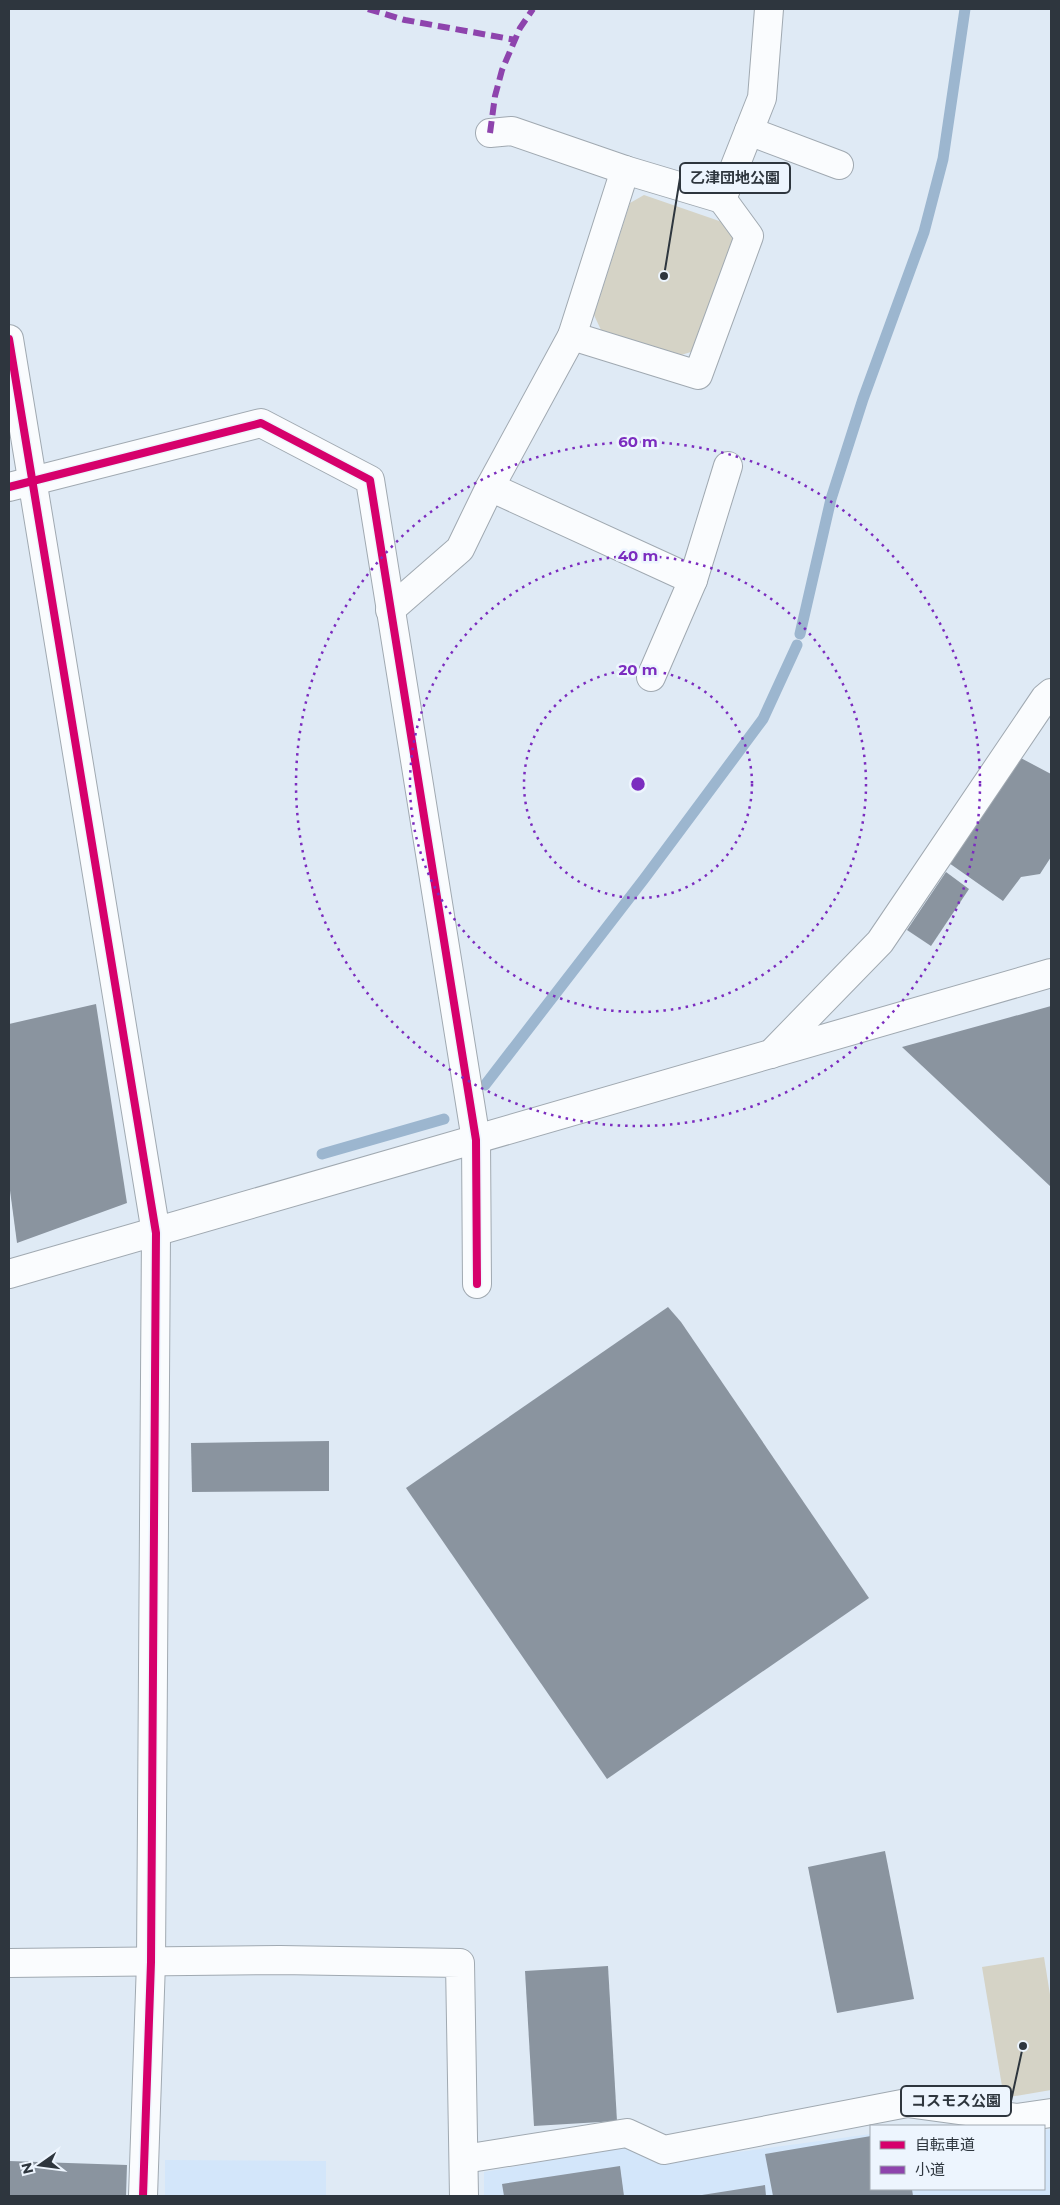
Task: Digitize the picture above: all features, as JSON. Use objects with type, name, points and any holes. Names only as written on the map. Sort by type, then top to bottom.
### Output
[{"type":"street","points":[[722,199],[762,98],[769,9]]},
{"type":"street","points":[[490,133],[512,131],[625,170],[722,199],[749,236],[698,375],[572,336]]},
{"type":"street","points":[[749,131],[839,165]]},
{"type":"street","points":[[390,610],[460,550],[490,487],[572,336],[625,170]]},
{"type":"street","points":[[9,339],[20,484],[156,1233],[151,1962],[144,2196]]},
{"type":"street","points":[[20,484],[261,423],[370,480],[476,1140],[477,1284]]},
{"type":"street","points":[[651,677],[693,580],[728,466]]},
{"type":"street","points":[[490,487],[693,580]]},
{"type":"street","points":[[770,1055],[880,942],[1045,698],[1051,693]]},
{"type":"street","points":[[9,1274],[1051,974]]},
{"type":"street","points":[[9,1963],[280,1960],[460,1964],[464,2196]]},
{"type":"street","points":[[464,2159],[627,2133],[664,2150],[907,2103],[1017,2118],[1051,2113]]},
{"type":"shaded area","points":[[644,195],[725,223],[735,237],[694,351],[678,356],[601,330],[594,315],[630,203]]},
{"type":"shaded area","points":[[1044,1957],[1051,2001],[1051,2090],[1004,2098],[982,1967]]},
{"type":"shaded area","points":[[1051,2129],[1051,2196],[484,2196],[484,2172],[627,2147],[656,2163],[870,2134],[870,2190],[1045,2190],[1045,2130]]},
{"type":"shaded area","points":[[165,2160],[326,2161],[326,2196],[165,2196]]},
{"type":"building","points":[[1017,756],[1051,774],[1051,857],[1040,874],[1021,877],[1003,901],[949,863]]},
{"type":"building","points":[[946,872],[969,889],[931,946],[907,930]]},
{"type":"building","points":[[96,1004],[127,1203],[17,1243],[9,1183],[9,1024]]},
{"type":"building","points":[[1051,1006],[1051,1187],[902,1047]]},
{"type":"building","points":[[668,1307],[681,1322],[869,1598],[607,1779],[406,1488]]},
{"type":"building","points":[[329,1441],[329,1491],[192,1492],[191,1443]]},
{"type":"building","points":[[885,1851],[914,1999],[837,2013],[808,1867]]},
{"type":"building","points":[[608,1966],[617,2121],[534,2126],[525,1971]]},
{"type":"building","points":[[870,2136],[870,2190],[912,2190],[913,2196],[773,2196],[765,2154]]},
{"type":"building","points":[[9,2161],[127,2165],[126,2196],[9,2196]]},
{"type":"building","points":[[620,2166],[624,2196],[504,2196],[502,2184]]},
{"type":"building","points":[[765,2185],[766,2196],[702,2196],[702,2195]]},
{"type":"waterway","points":[[800,634],[831,499],[863,399],[924,232],[943,159],[965,9]]},
{"type":"waterway","points":[[485,1085],[644,879],[763,719],[797,645]]},
{"type":"waterway","points":[[322,1154],[444,1119]]},
{"type":"marked path","points":[[368,9],[405,20],[516,40]]},
{"type":"marked path","points":[[490,133],[495,96],[502,70],[520,28],[533,9]]},
{"type":"cycle path","points":[[9,339],[156,1233],[151,1962],[143,2196]]},
{"type":"cycle path","points":[[9,487],[261,423],[370,480],[476,1140],[477,1284]]},
{"type":"place","name":"乙津団地公園","points":[[664,276]]},
{"type":"place","name":"コスモス公園","points":[[1023,2046]]}]
